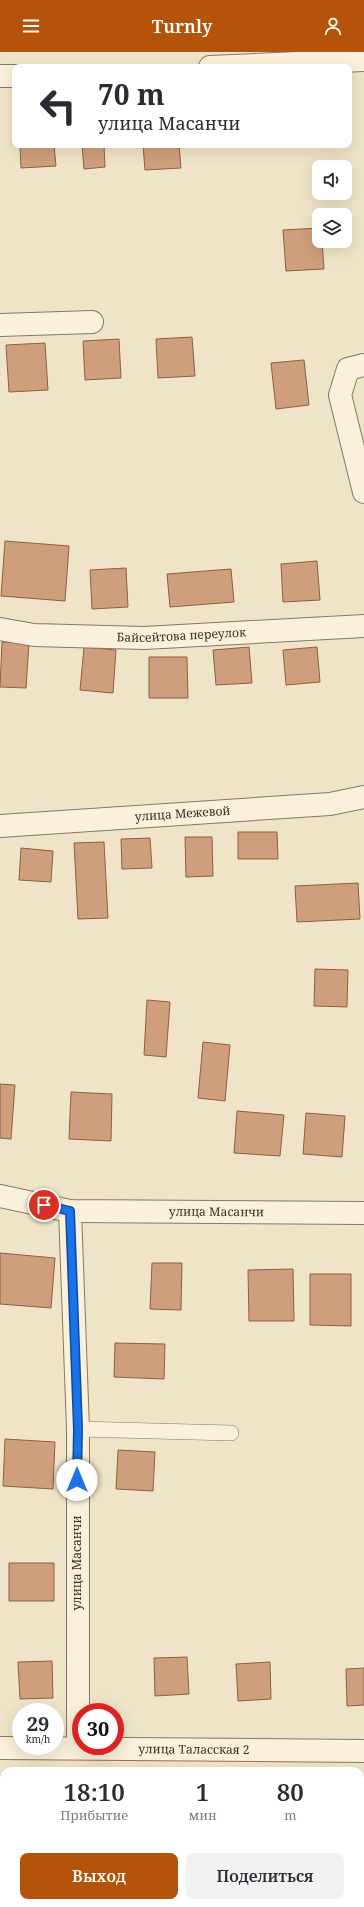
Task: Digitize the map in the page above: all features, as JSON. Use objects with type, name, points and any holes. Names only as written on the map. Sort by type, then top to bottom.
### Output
[{"type":"street","points":[[276,64],[364,60]]},
{"type":"street","points":[[0,76],[12,76]]},
{"type":"street","points":[[0,325],[92,322]]},
{"type":"street","points":[[364,365],[348,369],[340,395],[364,492]]},
{"type":"street","name":"Байсейтова переулок","points":[[0,628],[34,635],[144,638],[364,626]]},
{"type":"street","name":"улица Межевой","points":[[0,826],[330,804],[364,797]]},
{"type":"street","name":"улица Масанчи","points":[[0,1196],[70,1211],[364,1213]]},
{"type":"street","name":"улица Масанчи","points":[[70,1211],[78,1429],[78,1703]]},
{"type":"street","name":"улица Таласская 2","points":[[0,1748],[72,1748]]},
{"type":"street","name":"улица Таласская 2","points":[[124,1748],[364,1751]]},
{"type":"lane","points":[[78,1429],[231,1432]]},
{"type":"building","points":[[20,148],[54,148],[56,166],[21,168]]},
{"type":"building","points":[[82,148],[104,148],[105,167],[84,169]]},
{"type":"building","points":[[143,148],[179,148],[181,168],[145,170]]},
{"type":"building","points":[[312,228],[312,248],[322,248],[324,269],[286,271],[283,230]]},
{"type":"building","points":[[192,337],[195,376],[158,378],[156,339]]},
{"type":"building","points":[[119,339],[121,378],[85,380],[83,341]]},
{"type":"building","points":[[45,343],[48,390],[9,392],[6,345]]},
{"type":"building","points":[[304,360],[309,405],[276,409],[271,363]]},
{"type":"building","points":[[5,541],[69,546],[65,601],[1,596]]},
{"type":"building","points":[[317,561],[320,600],[283,602],[281,564]]},
{"type":"building","points":[[126,568],[128,607],[92,609],[90,570]]},
{"type":"building","points":[[231,569],[234,602],[170,607],[167,574]]},
{"type":"building","points":[[2,642],[29,643],[26,688],[0,687]]},
{"type":"building","points":[[84,647],[116,650],[113,693],[80,690]]},
{"type":"building","points":[[249,647],[252,683],[216,685],[213,650]]},
{"type":"building","points":[[317,647],[320,682],[286,685],[283,650]]},
{"type":"building","points":[[149,657],[187,657],[188,698],[149,698]]},
{"type":"building","points":[[238,832],[277,832],[278,859],[238,859]]},
{"type":"building","points":[[185,837],[212,837],[213,876],[186,877]]},
{"type":"building","points":[[150,838],[152,868],[122,869],[121,839]]},
{"type":"building","points":[[104,842],[108,918],[78,919],[74,843]]},
{"type":"building","points":[[21,848],[53,851],[51,882],[19,880]]},
{"type":"building","points":[[358,883],[360,919],[297,922],[295,886]]},
{"type":"building","points":[[315,969],[348,970],[347,1007],[314,1006]]},
{"type":"building","points":[[147,1000],[170,1002],[166,1057],[144,1055]]},
{"type":"building","points":[[203,1042],[230,1045],[225,1101],[198,1098]]},
{"type":"building","points":[[0,1084],[15,1085],[11,1139],[0,1138]]},
{"type":"building","points":[[71,1092],[112,1094],[111,1141],[69,1139]]},
{"type":"building","points":[[237,1111],[284,1115],[280,1156],[234,1153]]},
{"type":"building","points":[[306,1113],[345,1116],[342,1157],[303,1154]]},
{"type":"building","points":[[0,1253],[55,1258],[51,1308],[0,1304]]},
{"type":"building","points":[[152,1263],[182,1263],[181,1310],[150,1309]]},
{"type":"building","points":[[293,1269],[294,1321],[249,1321],[248,1270]]},
{"type":"building","points":[[310,1274],[351,1274],[351,1326],[310,1325]]},
{"type":"building","points":[[115,1343],[165,1344],[164,1379],[114,1377]]},
{"type":"building","points":[[5,1439],[55,1442],[53,1489],[3,1486]]},
{"type":"building","points":[[118,1450],[155,1452],[153,1491],[116,1489]]},
{"type":"building","points":[[9,1563],[54,1563],[54,1601],[9,1601]]},
{"type":"building","points":[[187,1657],[189,1694],[155,1696],[154,1658]]},
{"type":"building","points":[[52,1661],[53,1698],[20,1699],[18,1662]]},
{"type":"building","points":[[270,1662],[271,1699],[238,1701],[236,1664]]},
{"type":"building","points":[[364,1668],[364,1705],[347,1706],[346,1669]]},
{"type":"route","points":[[44,1205],[70,1211],[78,1429],[77,1480]]}]
